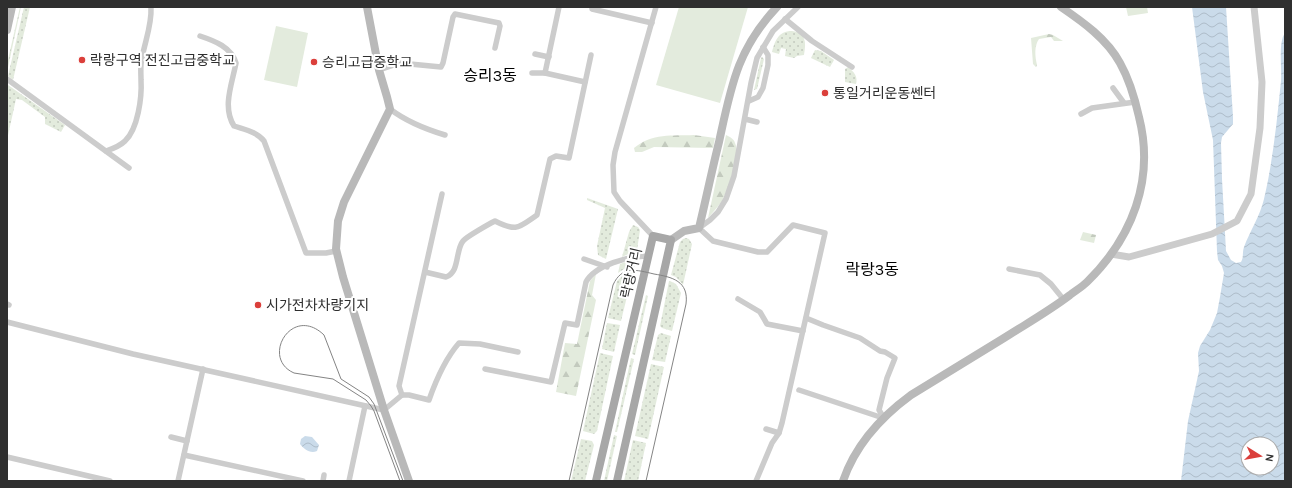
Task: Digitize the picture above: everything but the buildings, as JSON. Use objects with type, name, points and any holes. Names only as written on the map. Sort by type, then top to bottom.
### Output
[{"type":"main road","points":[[7,30],[12,7]]},
{"type":"main road","points":[[367,7],[379,70],[388,97],[390,109],[344,202],[338,221],[336,251],[384,410],[409,481]]},
{"type":"main road","points":[[617,481],[671,240],[684,231],[699,228],[737,69],[760,26],[777,7]]},
{"type":"main road","points":[[843,481],[860,447],[877,424],[897,405],[1064,300],[1086,283],[1111,254],[1122,238],[1131,220],[1138,201],[1143,179],[1145,158],[1144,134],[1135,102],[1120,63],[1112,52],[1094,32],[1061,7]]},
{"type":"main road","name":"락랑거리","points":[[596,481],[653,236],[671,240]]},
{"type":"street","points":[[106,151],[116,148],[125,142],[134,130],[140,100],[142,59],[152,14],[151,7]]},
{"type":"street","points":[[545,73],[559,7]]},
{"type":"street","points":[[592,7],[592,9],[652,23]]},
{"type":"street","points":[[653,236],[620,201],[614,192],[613,176],[615,152],[656,7]]},
{"type":"street","points":[[756,481],[772,443],[779,433],[804,331],[825,234],[793,225],[767,252],[758,252],[713,241],[699,228],[718,212],[726,199],[734,176],[758,58],[763,46],[773,31],[798,7]]},
{"type":"street","points":[[1111,254],[1129,257],[1212,234],[1237,221],[1251,194],[1260,128],[1262,82],[1254,7]]},
{"type":"street","points":[[379,70],[400,63],[441,67],[444,63],[453,17],[455,14],[499,23],[500,26],[495,48]]},
{"type":"street","points":[[785,19],[812,41],[852,67]]},
{"type":"street","points":[[200,36],[216,42],[226,48],[234,58],[236,64],[228,103],[228,110],[232,122],[234,126],[252,132],[260,136],[264,141],[304,254],[336,251]]},
{"type":"street","points":[[749,101],[758,96],[763,88],[768,65],[768,55],[763,46]]},
{"type":"street","points":[[535,54],[549,57]]},
{"type":"street","points":[[425,272],[446,277],[449,276],[454,270],[458,252],[463,241],[495,221],[508,227],[518,228],[537,215],[550,159],[556,156],[570,158],[591,55]]},
{"type":"street","points":[[532,73],[545,73],[585,82]]},
{"type":"street","points":[[7,80],[129,168]]},
{"type":"street","points":[[1113,88],[1124,103]]},
{"type":"street","points":[[1082,114],[1092,108],[1135,102]]},
{"type":"street","points":[[390,109],[407,121],[425,129],[445,134]]},
{"type":"street","points":[[745,119],[757,122]]},
{"type":"street","points":[[402,395],[399,386],[442,194]]},
{"type":"street","points":[[485,370],[551,382],[565,323],[577,325],[586,282],[589,276],[622,260],[637,256],[648,256]]},
{"type":"street","points":[[584,259],[606,267]]},
{"type":"street","points":[[1009,269],[1040,275],[1051,284],[1064,300]]},
{"type":"street","points":[[738,299],[760,312],[767,324],[804,331]]},
{"type":"street","points":[[806,318],[823,326],[860,338],[880,351],[885,352],[895,358],[887,378],[879,410],[884,418]]},
{"type":"street","points":[[7,322],[133,354],[384,410],[402,395],[409,395],[429,400],[435,383],[452,351],[459,343],[480,344],[518,352]]},
{"type":"street","points":[[178,481],[203,369]]},
{"type":"street","points":[[799,390],[884,418]]},
{"type":"street","points":[[349,481],[365,406]]},
{"type":"street","points":[[766,429],[779,433]]},
{"type":"street","points":[[172,437],[187,441]]},
{"type":"street","points":[[184,455],[303,481]]},
{"type":"street","points":[[7,457],[110,481]]},
{"type":"green space","points":[[21,7],[7,72],[7,64]]},
{"type":"green space","points":[[24,7],[30,7],[13,80],[8,76]]},
{"type":"green space","points":[[679,7],[748,7],[720,103],[656,85]]},
{"type":"green space","points":[[1126,7],[1147,7],[1148,13],[1128,16]]},
{"type":"green space","points":[[276,26],[308,33],[297,87],[264,80]]},
{"type":"green space","points":[[787,31],[797,32],[803,37],[805,43],[804,55],[794,58],[785,56],[786,49],[781,48],[779,54],[772,52],[778,37]]},
{"type":"green space","points":[[1049,34],[1063,41],[1054,41],[1051,37],[1039,39],[1037,42],[1035,55],[1036,67],[1033,64],[1031,38]]},
{"type":"green space","points":[[815,50],[821,51],[834,60],[830,67],[811,58]]},
{"type":"green space","points":[[762,57],[764,59],[757,89],[754,90],[761,58]]},
{"type":"green space","points":[[848,67],[855,74],[856,84],[845,82],[845,69]]},
{"type":"green space","points":[[8,85],[65,125],[61,132],[45,124],[45,117],[22,100],[16,99],[7,140]]},
{"type":"green space","points":[[694,135],[715,138],[713,148],[654,147],[642,152],[635,152],[634,148],[648,140],[662,136]]},
{"type":"green space","points":[[726,135],[733,139],[735,143],[735,164],[722,201],[708,218]]},
{"type":"green space","points":[[587,198],[618,209],[606,259],[598,255],[597,246],[605,208],[587,200]]},
{"type":"green space","points":[[633,225],[638,227],[640,230],[637,250],[622,257],[629,232]]},
{"type":"green space","points":[[1083,232],[1096,235],[1094,243],[1080,240]]},
{"type":"green space","points":[[686,238],[689,239],[692,244],[683,285],[676,277],[671,275],[680,242]]},
{"type":"green space","points":[[635,259],[634,268],[624,269],[618,273],[620,264]]},
{"type":"green space","points":[[633,272],[621,321],[608,318],[617,281],[622,276]]},
{"type":"green space","points":[[596,274],[592,295],[596,300],[576,396],[556,392],[565,343],[577,344],[590,281]]},
{"type":"green space","points":[[669,281],[676,284],[681,293],[672,331],[660,326]]},
{"type":"green space","points":[[646,295],[648,296],[635,355],[632,354]]},
{"type":"green space","points":[[607,323],[620,325],[614,352],[602,349]]},
{"type":"green space","points":[[661,333],[671,336],[665,362],[652,360],[658,335]]},
{"type":"green space","points":[[600,353],[613,356],[597,431],[594,434],[583,431]]},
{"type":"green space","points":[[631,358],[634,359],[617,432],[615,432]]},
{"type":"green space","points":[[651,364],[664,367],[648,439],[635,436]]},
{"type":"green space","points":[[614,435],[617,436],[607,481],[604,481]]},
{"type":"green space","points":[[581,439],[592,441],[594,445],[585,481],[571,481]]},
{"type":"green space","points":[[633,440],[646,443],[638,481],[624,481]]},
{"type":"water","points":[[1192,7],[1226,7],[1233,124],[1222,137],[1222,179],[1226,251],[1231,260],[1236,263],[1241,262],[1244,247],[1262,205],[1267,185],[1281,81],[1282,42],[1285,33],[1285,481],[1181,481],[1188,421],[1199,371],[1198,353],[1217,313],[1224,273],[1218,260],[1217,251],[1213,140],[1203,92]]},
{"type":"water","points":[[305,436],[312,437],[319,445],[317,451],[314,452],[305,449],[300,444],[301,439]]},
{"type":"tram line","points":[[569,481],[613,285],[621,274],[630,270],[642,271],[673,279],[682,285],[686,296],[686,304],[646,481]]},
{"type":"tram line","points":[[400,481],[374,411],[366,400],[333,379],[294,373],[284,366],[280,356],[280,346],[284,337],[291,329],[301,326],[312,327],[324,335],[341,379],[369,397],[374,404],[403,481]]},
{"type":"place","name":"락랑구역 전진고급중학교","points":[[82,60]]},
{"type":"place","name":"승리고급중학교","points":[[314,62]]},
{"type":"place","name":"통일거리운동쎈터","points":[[825,93]]},
{"type":"place","name":"시가전차차량기지","points":[[258,305]]},
{"type":"district","name":"승리3동","points":[[490,75]]},
{"type":"district","name":"락랑3동","points":[[872,269]]}]
